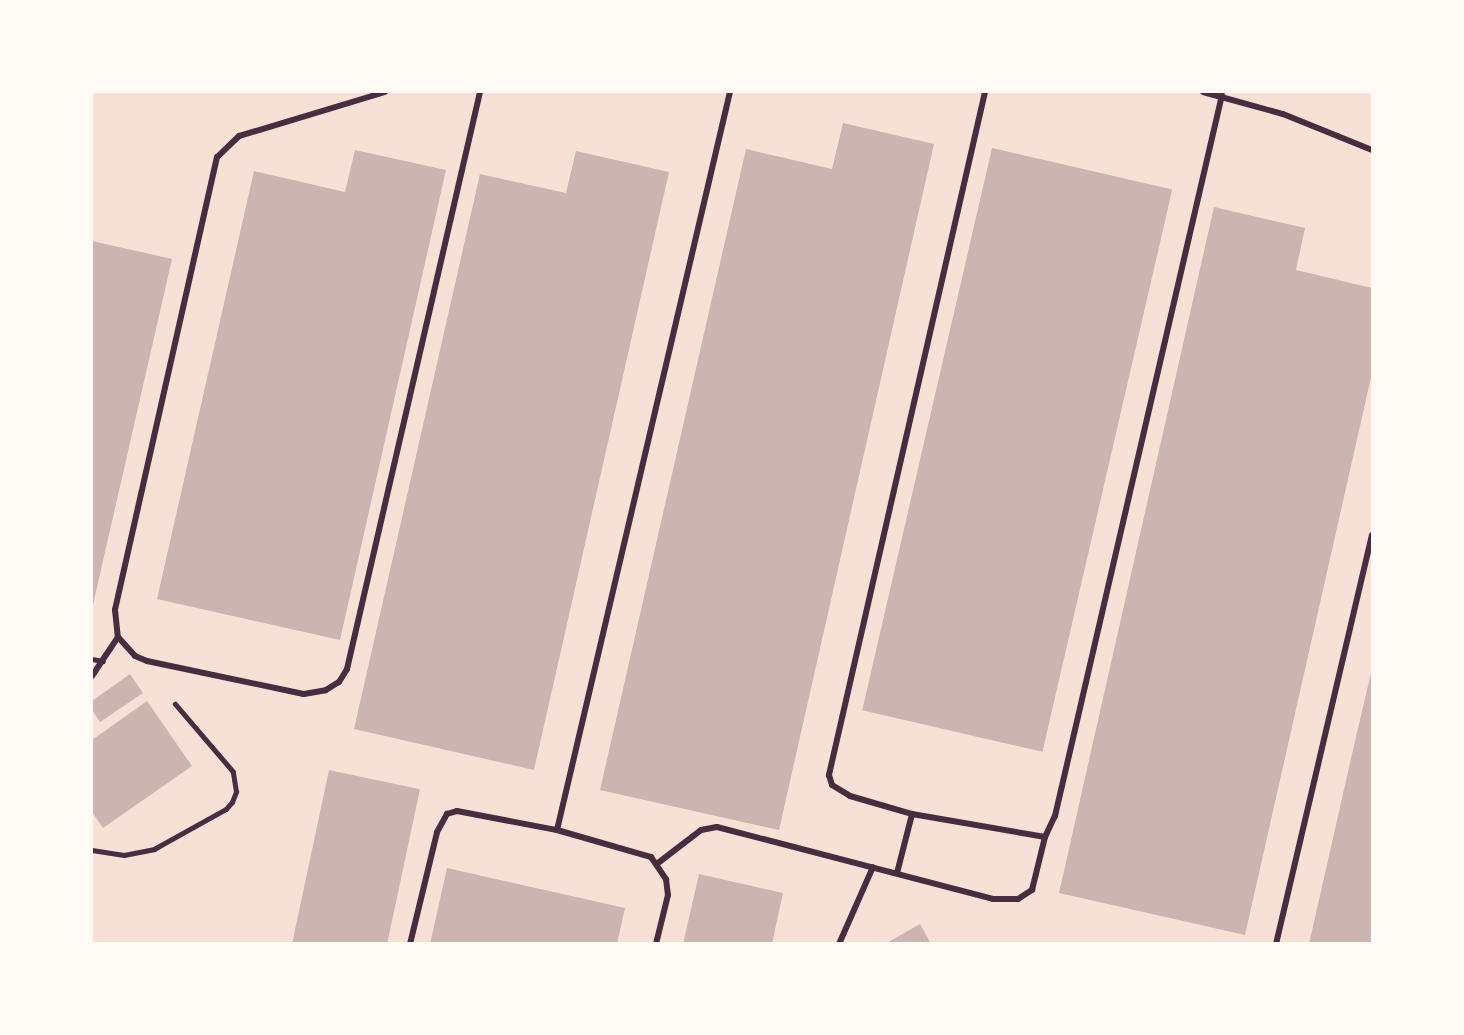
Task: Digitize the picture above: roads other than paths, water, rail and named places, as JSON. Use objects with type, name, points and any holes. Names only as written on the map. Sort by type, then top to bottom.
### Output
[{"type":"street","points":[[385,92],[239,136],[217,157],[115,610],[118,637],[135,656],[147,661],[293,692],[316,694],[339,682],[347,669],[480,92]]},
{"type":"street","points":[[557,830],[730,92]]},
{"type":"street","points":[[985,92],[829,775],[839,792],[912,814],[1046,837]]},
{"type":"street","points":[[1203,92],[1321,127],[1372,150]]},
{"type":"street","points":[[658,863],[701,830],[717,827],[993,899],[1018,899],[1035,884],[1046,837],[1055,816],[1222,96]]},
{"type":"street","points":[[1276,944],[1372,535]]},
{"type":"street","points":[[92,676],[118,637]]},
{"type":"street","points":[[410,944],[437,832],[447,814],[470,812],[557,830],[635,850],[658,863],[668,895],[656,944]]},
{"type":"street","points":[[897,873],[912,814]]},
{"type":"street","points":[[839,944],[873,867]]},
{"type":"lane","points":[[92,659],[103,661]]},
{"type":"lane","points":[[92,850],[124,855],[154,849],[226,809],[232,802],[236,792],[233,772],[176,704]]}]
